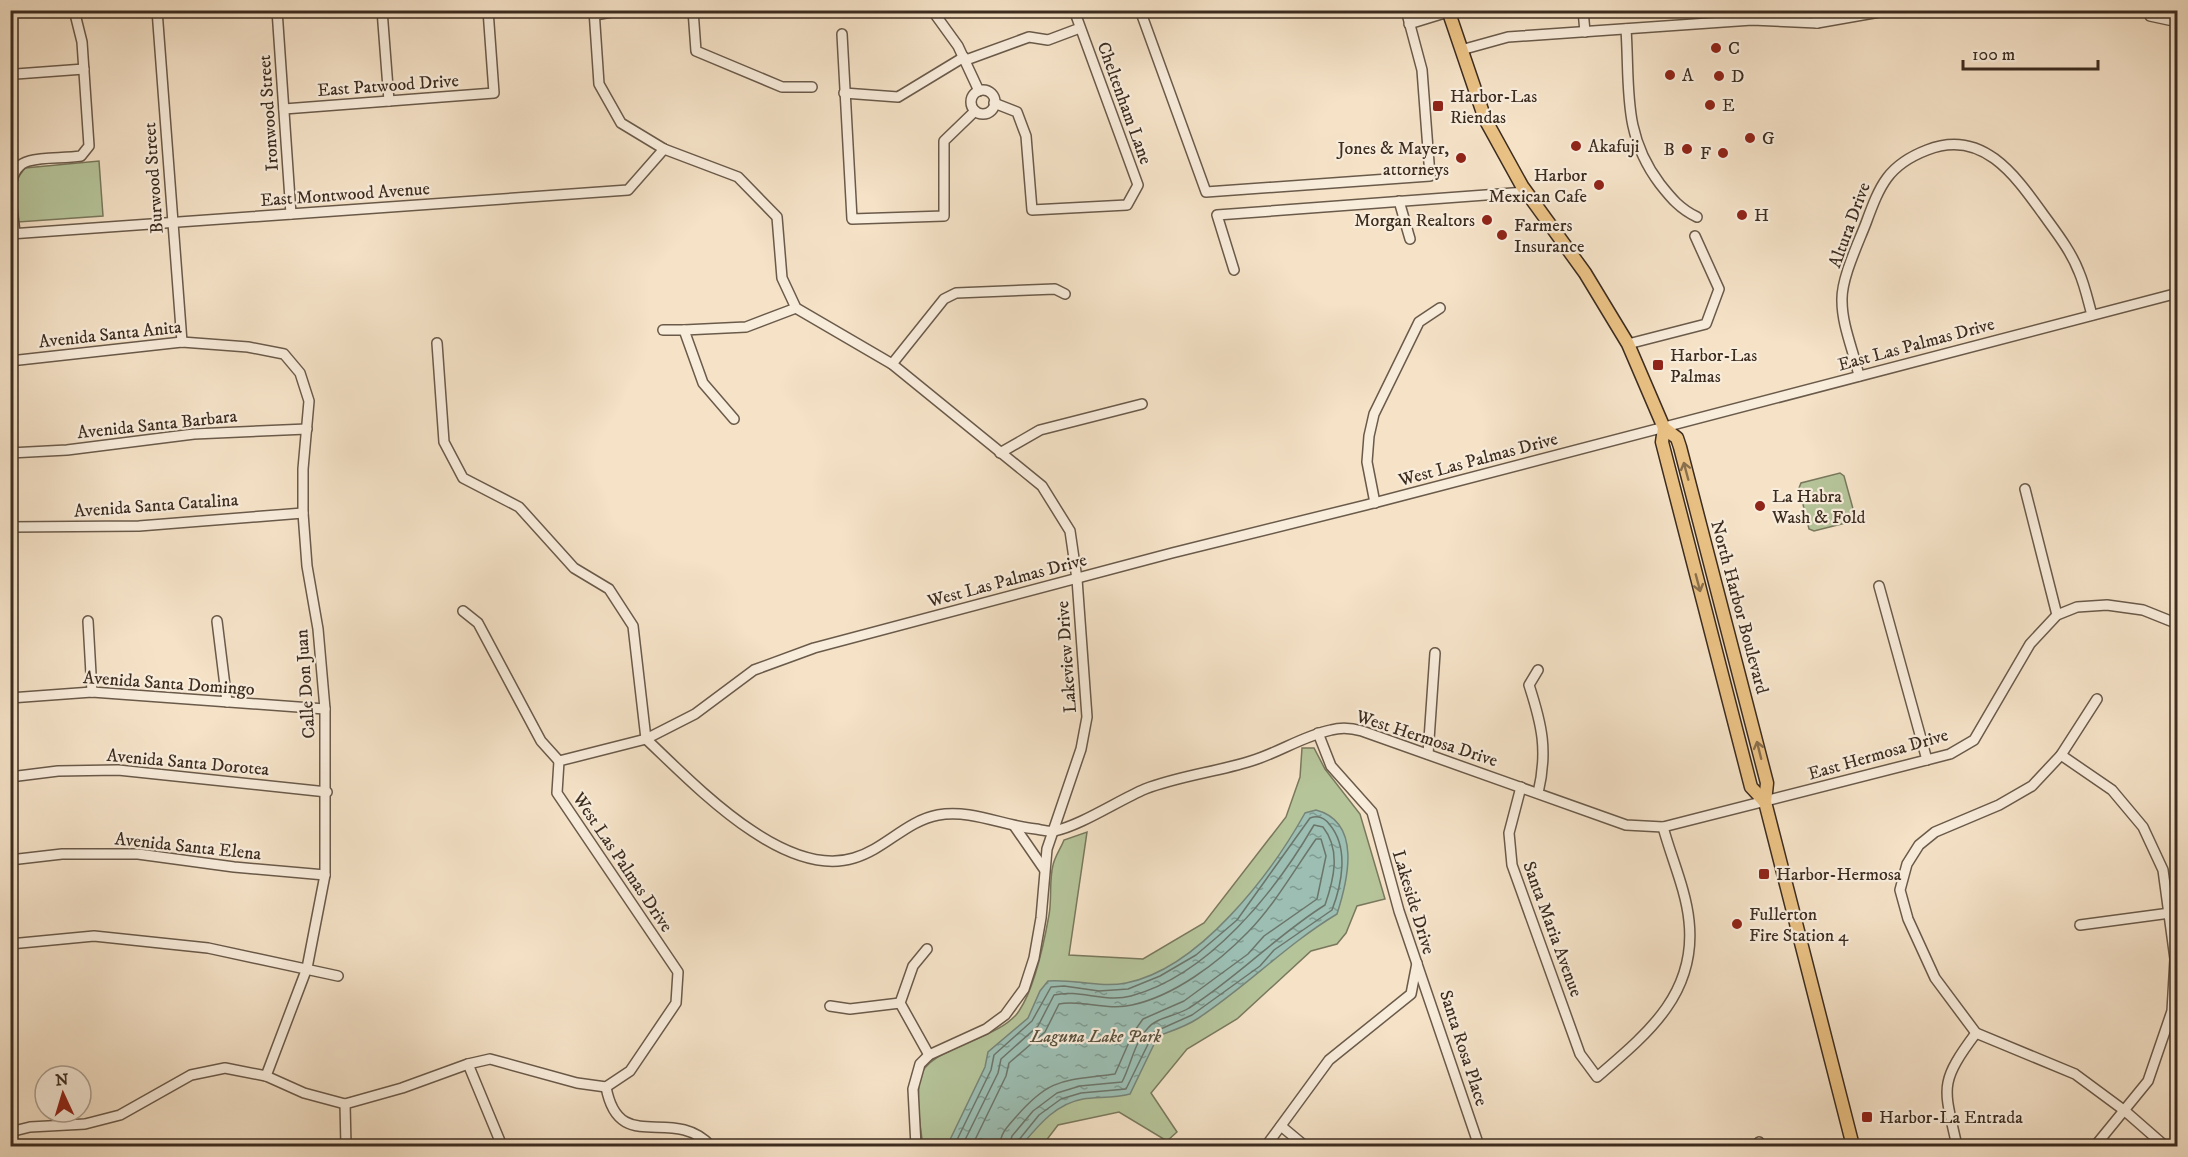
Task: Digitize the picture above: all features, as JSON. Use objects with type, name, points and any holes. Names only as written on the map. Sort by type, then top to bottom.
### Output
[{"type":"main road","points":[[1448,11],[1461,50]]},
{"type":"main road","name":"North Harbor Boulevard","points":[[1461,50],[1485,119],[1526,192],[1585,273],[1628,344],[1664,428],[1662,442],[1751,787],[1765,802],[1853,1146]]},
{"type":"street","points":[[13,234],[12,178],[17,168],[26,162],[79,157],[87,151],[89,143],[81,36],[74,10]]},
{"type":"street","name":"Burwood Street","points":[[157,10],[182,342]]},
{"type":"street","name":"Ironwood Street","points":[[277,10],[291,214]]},
{"type":"street","points":[[382,10],[389,101]]},
{"type":"street","name":"East Patwood Drive","points":[[284,110],[494,93],[488,10]]},
{"type":"street","points":[[622,10],[595,13],[599,84],[621,123],[664,149],[738,177],[777,217],[782,278],[796,308],[746,327],[663,330]]},
{"type":"street","points":[[693,10],[696,51],[782,87],[812,87]]},
{"type":"street","points":[[932,10],[965,59],[979,91]]},
{"type":"street","name":"Cheltenham Lane","points":[[994,104],[1017,112],[1026,136],[1032,210],[1127,204],[1138,185],[1074,10]]},
{"type":"street","points":[[1140,10],[1206,192],[1430,176],[1422,70],[1406,10]]},
{"type":"street","points":[[1583,10],[1585,32]]},
{"type":"street","points":[[1816,10],[1816,23]]},
{"type":"street","points":[[1461,50],[1508,37],[1626,29],[1745,16],[1816,23],[1891,10]]},
{"type":"street","points":[[1409,24],[1448,11]]},
{"type":"street","points":[[2150,16],[2178,22]]},
{"type":"street","points":[[844,93],[898,97],[965,59],[1029,38],[1048,40],[1080,28]]},
{"type":"street","points":[[1626,29],[1631,116],[1636,145],[1664,189],[1682,210],[1697,217]]},
{"type":"street","points":[[842,34],[852,219],[944,216],[944,141],[975,111]]},
{"type":"street","points":[[16,74],[84,69]]},
{"type":"street","points":[[979,91],[990,93],[994,104],[987,113],[975,111],[971,105],[971,98],[979,91]]},
{"type":"street","name":"Altura Drive","points":[[1859,376],[1842,301],[1854,257],[1883,182],[1904,161],[1935,147],[1956,145],[1976,148],[1994,156],[2011,171],[2072,257],[2082,279],[2092,315]]},
{"type":"street","name":"East Montwood Avenue","points":[[13,234],[628,190],[664,149]]},
{"type":"street","points":[[1234,270],[1217,215],[1526,192]]},
{"type":"street","points":[[1399,201],[1410,239]]},
{"type":"street","points":[[1628,344],[1706,324],[1719,289],[1695,236]]},
{"type":"street","points":[[892,363],[944,299],[956,293],[1055,289],[1065,294]]},
{"type":"street","name":"East Las Palmas Drive","points":[[1664,428],[2178,293]]},
{"type":"street","name":"Lakeview Drive","points":[[796,308],[892,363],[1042,486],[1070,531],[1077,579],[1087,717],[1081,749],[1044,869],[1038,938],[1031,969],[1018,999],[1005,1015],[986,1029],[929,1055]]},
{"type":"street","points":[[1375,503],[1367,462],[1374,414],[1419,322],[1440,308]]},
{"type":"street","points":[[684,330],[703,383],[734,419]]},
{"type":"street","name":"Avenida Santa Anita","points":[[10,361],[182,342],[248,347],[284,354]]},
{"type":"street","points":[[438,343],[444,442],[463,478],[519,507],[574,568],[609,589],[633,626],[646,739],[711,799],[749,828],[785,850],[810,860],[833,862],[858,857],[916,823],[940,815],[974,816],[1015,827],[1054,831]]},
{"type":"street","name":"Calle Don Juan","points":[[266,1076],[307,968],[326,875],[325,709],[318,629],[307,566],[303,513],[309,400],[300,373],[284,354]]},
{"type":"street","points":[[1000,453],[1040,430],[1142,404]]},
{"type":"street","name":"West Las Palmas Drive","points":[[606,1087],[630,1071],[660,1030],[676,1003],[678,972],[557,794],[559,761],[646,739],[695,714],[754,670],[814,648],[1664,428]]},
{"type":"street","name":"Avenida Santa Barbara","points":[[10,453],[67,450],[194,434],[307,429]]},
{"type":"street","points":[[2025,489],[2057,615],[2077,608],[2107,604],[2143,610],[2178,624]]},
{"type":"street","name":"Avenida Santa Catalina","points":[[10,527],[139,526],[303,513]]},
{"type":"street","points":[[1879,586],[1927,760]]},
{"type":"street","points":[[463,611],[478,623],[541,741],[559,761]]},
{"type":"street","name":"East Hermosa Drive","points":[[1765,802],[1950,754],[1974,740],[2030,644],[2057,615]]},
{"type":"street","points":[[88,621],[92,692]]},
{"type":"street","points":[[217,621],[227,702]]},
{"type":"street","points":[[1428,754],[1435,653]]},
{"type":"street","points":[[1538,670],[1529,685],[1543,729],[1544,766],[1538,793]]},
{"type":"street","name":"Avenida Santa Domingo","points":[[10,698],[92,692],[325,709]]},
{"type":"street","points":[[2097,699],[2061,755],[2032,786],[2000,805],[1935,832],[1919,845],[1907,864],[1900,890],[1908,920],[1935,978],[1976,1033],[2075,1074],[2125,1111],[2165,1146]]},
{"type":"street","name":"West Hermosa Drive","points":[[1054,831],[1146,789],[1251,761],[1336,729],[1356,729],[1626,825],[1663,828],[1765,802]]},
{"type":"street","name":"Lakeside Drive","points":[[1266,1146],[1329,1060],[1411,994],[1417,960],[1383,857],[1372,812],[1331,766],[1318,734]]},
{"type":"street","points":[[2061,755],[2112,790],[2143,827],[2163,870],[2175,959],[2172,1011],[2148,1081],[2095,1146]]},
{"type":"street","name":"Avenida Santa Dorotea","points":[[10,777],[58,771],[118,770],[327,792]]},
{"type":"street","name":"Santa Maria Avenue","points":[[1521,787],[1510,822],[1509,857],[1580,1054],[1597,1077],[1641,1039],[1676,996],[1690,956],[1689,920],[1663,828]]},
{"type":"street","points":[[1015,827],[1044,869]]},
{"type":"street","name":"Avenida Santa Elena","points":[[10,860],[62,854],[138,854],[234,867],[326,875]]},
{"type":"street","points":[[2080,925],[2170,914]]},
{"type":"street","points":[[10,944],[94,936],[208,948],[338,976]]},
{"type":"street","points":[[916,1146],[914,1081],[920,1064],[929,1055],[900,1003],[913,966],[927,949]]},
{"type":"street","name":"Santa Rosa Place","points":[[1417,960],[1479,1146]]},
{"type":"street","points":[[830,1006],[850,1009],[900,1003]]},
{"type":"street","points":[[1957,1146],[1946,1097],[1947,1079],[1954,1063],[1976,1033]]},
{"type":"street","points":[[10,1132],[30,1127],[85,1124],[120,1115],[191,1075],[225,1068],[266,1076],[304,1093],[345,1104],[490,1059],[577,1083],[606,1087],[610,1110],[620,1124],[635,1131],[689,1131],[704,1139],[711,1146]]},
{"type":"street","points":[[468,1064],[502,1146]]},
{"type":"street","points":[[345,1104],[346,1146]]},
{"type":"street","points":[[1281,1126],[1305,1146]]},
{"type":"green space","points":[[99,161],[103,216],[18,222],[16,180],[25,168]]},
{"type":"green space","points":[[1840,473],[1844,476],[1855,516],[1853,521],[1814,531],[1809,529],[1799,488],[1801,483]]},
{"type":"green space","name":"Laguna Lake Park","points":[[1302,748],[1314,748],[1325,769],[1360,814],[1385,899],[1357,906],[1346,933],[1337,944],[1311,951],[1237,1019],[1187,1049],[1151,1093],[1177,1132],[1167,1141],[1119,1112],[1058,1125],[1042,1146],[923,1146],[918,1095],[920,1078],[925,1067],[949,1051],[996,1030],[1019,1011],[1025,1001],[1038,964],[1050,909],[1053,865],[1064,840],[1087,832],[1069,955],[1143,959],[1204,923],[1286,817],[1300,777]]},
{"type":"water","points":[[1316,810],[1331,817],[1340,827],[1346,839],[1347,869],[1337,914],[1301,939],[1215,1007],[1183,1027],[1158,1036],[1130,1094],[1083,1099],[1064,1106],[1048,1117],[1021,1146],[947,1146],[985,1067],[988,1052],[1028,1018],[1040,991],[1048,981],[1106,985],[1126,983],[1153,974],[1180,959],[1230,916],[1273,863],[1305,813]]},
{"type":"place","name":"C","points":[[1716,48]]},
{"type":"place","name":"A","points":[[1670,75]]},
{"type":"place","name":"D","points":[[1719,76]]},
{"type":"place","name":"E","points":[[1710,105]]},
{"type":"place","name":"Harbor-Las Riendas","points":[[1438,106]]},
{"type":"place","name":"G","points":[[1750,138]]},
{"type":"place","name":"Akafuji","points":[[1576,146]]},
{"type":"place","name":"B","points":[[1687,149]]},
{"type":"place","name":"F","points":[[1723,153]]},
{"type":"place","name":"Jones & Mayer, attorneys","points":[[1461,158]]},
{"type":"place","name":"Harbor Mexican Cafe","points":[[1599,185]]},
{"type":"place","name":"H","points":[[1742,215]]},
{"type":"place","name":"Morgan Realtors","points":[[1487,220]]},
{"type":"place","name":"Farmers Insurance","points":[[1502,235]]},
{"type":"place","name":"Harbor-Las Palmas","points":[[1658,365]]},
{"type":"place","name":"La Habra Wash & Fold","points":[[1760,506]]},
{"type":"place","name":"Harbor-Hermosa","points":[[1764,874]]},
{"type":"place","name":"Fullerton Fire Station 4","points":[[1737,924]]},
{"type":"place","name":"Harbor-La Entrada","points":[[1867,1117]]}]
